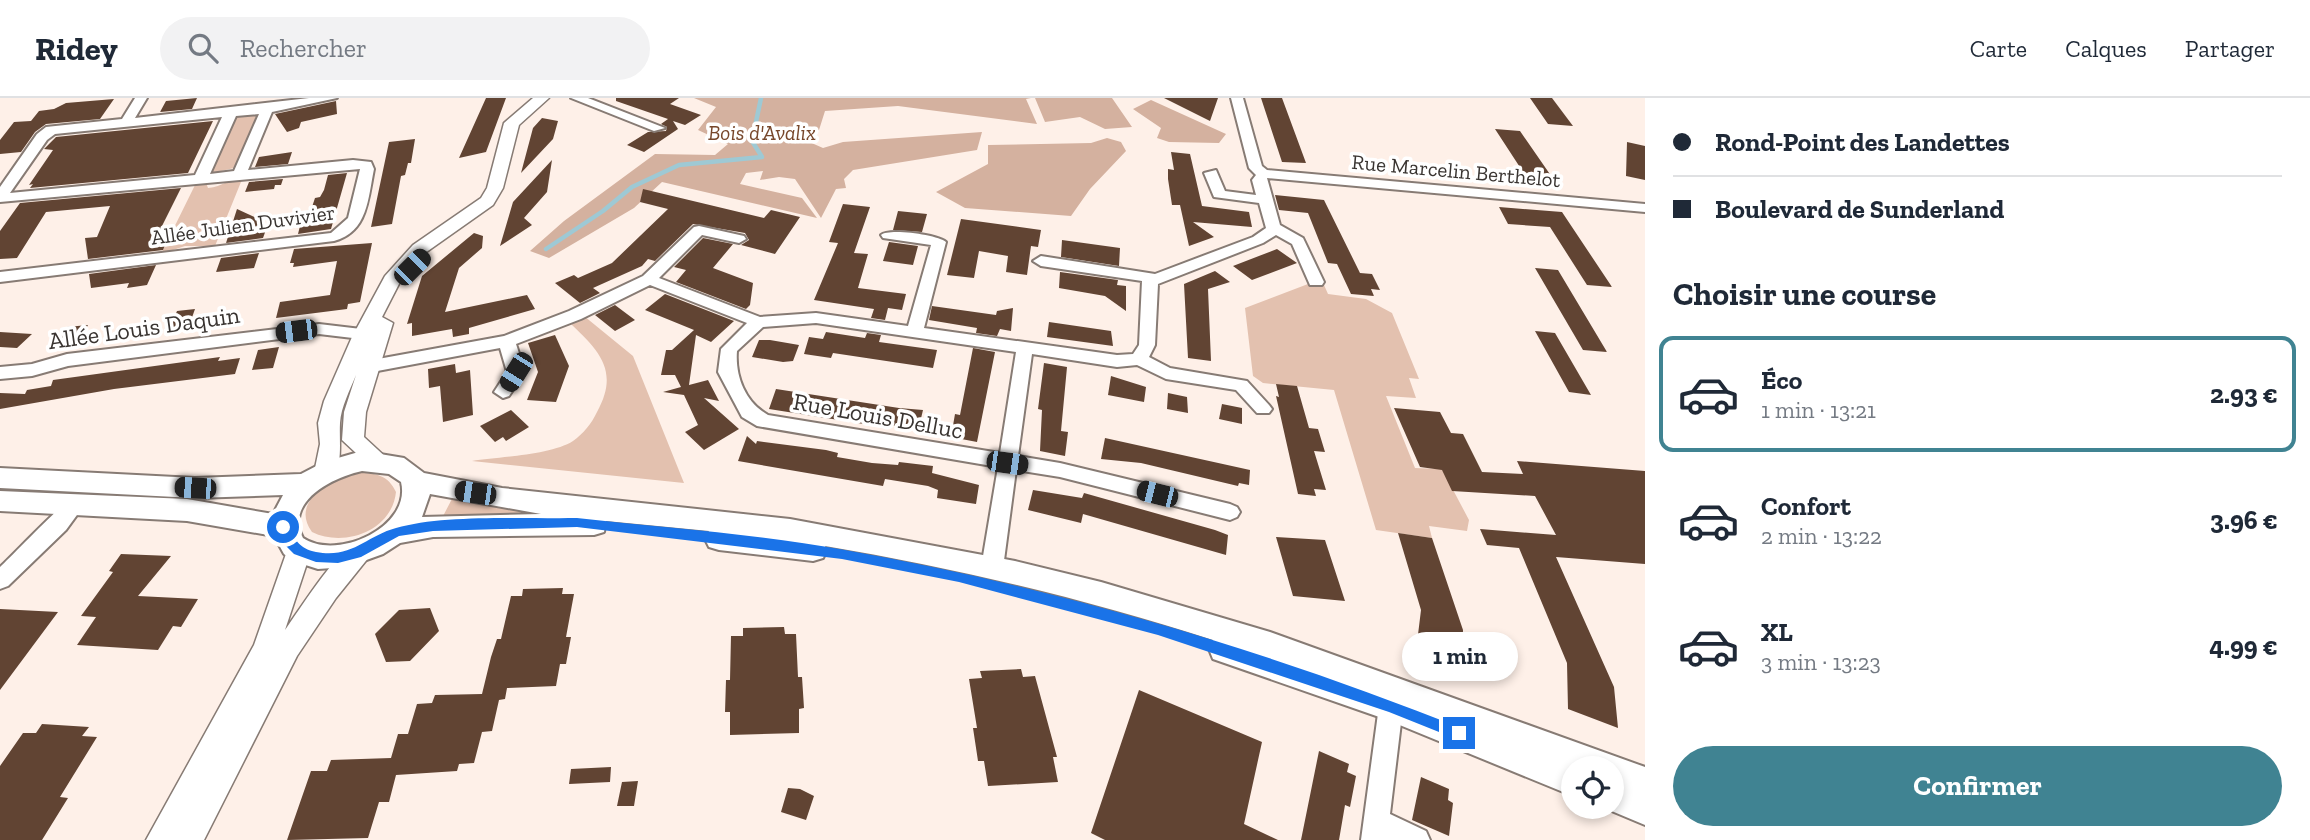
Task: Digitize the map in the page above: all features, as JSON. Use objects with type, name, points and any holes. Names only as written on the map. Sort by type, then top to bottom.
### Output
[{"type":"main road","points":[[0,478],[195,488],[316,478],[362,461],[379,461],[407,471],[415,481],[418,492],[415,505],[397,532]]},
{"type":"main road","points":[[316,478],[286,512],[283,527],[288,541],[299,551],[327,558],[361,552],[397,532],[433,526],[577,522],[842,554],[959,577],[1111,616],[1240,654],[1391,706],[1561,774]]},
{"type":"main road","points":[[415,481],[449,489],[580,507],[774,527],[992,568],[1274,646],[1382,682],[1573,756]]},
{"type":"main road","points":[[0,501],[187,510],[283,527]]},
{"type":"main road","points":[[1624,776],[1645,784]]},
{"type":"main road","points":[[1624,799],[1645,808]]},
{"type":"street","points":[[127,121],[141,98]]},
{"type":"street","points":[[0,198],[42,137],[51,130],[267,109],[331,98]]},
{"type":"street","points":[[379,461],[353,440],[355,412],[367,367],[371,335],[394,276],[406,261],[487,201],[495,188],[512,123],[542,98]]},
{"type":"street","points":[[316,478],[331,444],[329,423],[346,371],[412,267],[495,202],[505,181],[519,125],[553,98]]},
{"type":"street","points":[[577,98],[659,128]]},
{"type":"street","points":[[1237,98],[1256,168],[1263,174],[1259,180],[1274,228],[1297,241],[1316,282]]},
{"type":"street","points":[[240,174],[267,109]]},
{"type":"street","points":[[201,178],[231,112]]},
{"type":"street","name":"Allée Julien Duvivier","points":[[0,198],[353,164],[366,164],[367,169],[355,223],[347,233],[334,237],[0,276]]},
{"type":"street","points":[[1210,173],[1219,194],[1265,200]]},
{"type":"street","name":"Rue Marcelin Berthelot","points":[[1263,174],[1645,208]]},
{"type":"street","points":[[1041,261],[1153,278],[1258,240],[1269,235],[1274,228]]},
{"type":"street","points":[[346,371],[507,341],[575,315],[649,279],[699,230],[738,239]]},
{"type":"street","points":[[888,235],[939,242],[915,330]]},
{"type":"street","points":[[1139,359],[1147,345],[1149,287],[1153,278]]},
{"type":"street","points":[[649,279],[758,322],[816,318],[915,330],[1117,361],[1139,359],[1167,373],[1241,386],[1263,409]]},
{"type":"street","name":"Rue Louis Delluc","points":[[758,322],[729,349],[727,372],[748,412],[763,421],[1060,470],[1230,512]]},
{"type":"street","name":"Allée Louis Daquin","points":[[0,373],[32,370],[90,357],[319,329],[371,335]]},
{"type":"street","points":[[503,392],[516,372],[507,341]]},
{"type":"street","points":[[992,568],[1025,347]]},
{"type":"street","points":[[0,580],[59,524],[75,504]]},
{"type":"street","points":[[162,840],[266,648],[299,551]]},
{"type":"street","points":[[187,840],[288,648],[327,591],[361,552]]},
{"type":"street","points":[[1391,706],[1375,830],[1417,840]]},
{"type":"shaded area","points":[[256,112],[260,114],[238,167],[213,173],[210,171],[235,116]]},
{"type":"shaded area","points":[[243,177],[215,246],[185,246],[161,254],[197,181],[205,180],[208,188]]},
{"type":"shaded area","points":[[1308,284],[1324,285],[1328,294],[1366,299],[1392,313],[1419,379],[1409,378],[1416,398],[1386,396],[1415,468],[1442,469],[1469,520],[1467,531],[1429,526],[1432,538],[1376,530],[1334,390],[1263,383],[1253,376],[1245,308]]},
{"type":"shaded area","points":[[584,316],[633,356],[684,483],[472,461],[524,455],[563,446],[573,441],[590,424],[604,397],[607,384],[603,362],[597,352],[568,321]]},
{"type":"shaded area","points":[[359,473],[381,476],[393,486],[396,492],[393,506],[386,517],[376,526],[352,537],[338,538],[312,532],[306,521],[306,510],[310,501],[337,480]]},
{"type":"shaded area","points":[[454,495],[542,508],[540,518],[441,520]]},
{"type":"green space","name":"Bois d'Avalix","points":[[694,98],[1031,98],[1026,99],[1037,124],[898,106],[825,111],[819,130],[798,137],[823,148],[843,142],[982,132],[977,150],[853,170],[844,179],[846,188],[836,189],[821,218],[795,179],[779,177],[760,180],[763,171],[746,173],[740,184],[802,198],[817,218],[662,182],[634,208],[549,258],[530,251],[564,221],[655,154],[715,155],[728,144],[698,130],[716,107]]},
{"type":"green space","points":[[1035,98],[1112,98],[1132,127],[1105,129],[1080,117],[1045,122]]},
{"type":"green space","points":[[1151,100],[1226,134],[1219,143],[1169,142],[1157,138],[1161,128],[1133,109]]},
{"type":"green space","points":[[1107,138],[1121,142],[1126,151],[1090,189],[1071,216],[965,208],[936,192],[988,164],[988,145],[1091,143]]},
{"type":"building","points":[[197,98],[192,109],[160,112],[166,101]]},
{"type":"building","points":[[486,98],[506,98],[486,152],[459,158]]},
{"type":"building","points":[[616,98],[679,98],[670,104],[701,115],[685,125],[673,121],[678,129],[644,152],[627,145],[648,132],[666,131],[667,127],[661,124],[668,119],[616,101]]},
{"type":"building","points":[[1164,98],[1218,98],[1210,121]]},
{"type":"building","points":[[1261,98],[1282,98],[1306,163],[1282,162]]},
{"type":"building","points":[[1530,98],[1552,98],[1573,126],[1548,124]]},
{"type":"building","points":[[114,99],[100,119],[46,124],[35,132],[21,152],[0,154],[0,140],[14,122],[31,121],[39,111],[54,109],[66,103]]},
{"type":"building","points":[[336,101],[337,114],[301,122],[299,128],[287,132],[275,114]]},
{"type":"building","points":[[542,118],[558,121],[553,139],[521,173],[533,128]]},
{"type":"building","points":[[213,121],[188,173],[30,188],[33,184],[29,185],[53,150],[44,149],[56,137]]},
{"type":"building","points":[[1495,129],[1520,131],[1556,183],[1529,181]]},
{"type":"building","points":[[415,139],[411,163],[408,163],[405,175],[401,176],[392,224],[371,227],[389,142]]},
{"type":"building","points":[[1627,142],[1645,146],[1645,180],[1626,176]]},
{"type":"building","points":[[292,152],[288,164],[255,167],[259,157]]},
{"type":"building","points":[[1171,152],[1190,154],[1202,206],[1249,212],[1252,227],[1193,222],[1214,237],[1189,246],[1180,205],[1172,205],[1168,179],[1168,169],[1174,170]]},
{"type":"building","points":[[552,160],[547,192],[524,218],[532,225],[500,246],[513,202]]},
{"type":"building","points":[[347,173],[331,229],[298,234],[300,226],[306,225],[315,198],[320,197],[324,190],[328,175]]},
{"type":"building","points":[[283,179],[281,185],[275,185],[274,189],[245,192],[249,182]]},
{"type":"building","points":[[181,188],[161,228],[173,227],[163,250],[88,259],[85,238],[97,237],[110,206],[46,212],[17,258],[0,259],[0,231],[20,203]]},
{"type":"building","points":[[643,189],[764,218],[771,210],[800,217],[775,254],[741,245],[749,240],[745,233],[693,224],[655,261],[648,259],[642,266],[593,288],[600,293],[580,303],[555,283],[574,275],[578,278],[612,263],[668,209],[640,202]]},
{"type":"building","points":[[1275,195],[1324,200],[1360,273],[1372,274],[1380,290],[1371,289],[1374,296],[1351,294],[1337,264],[1328,263],[1308,213],[1279,210]]},
{"type":"building","points":[[843,204],[870,207],[854,253],[868,254],[858,288],[906,294],[902,310],[888,308],[885,320],[871,318],[874,309],[814,300],[838,243],[829,242]]},
{"type":"building","points":[[1499,207],[1562,212],[1612,287],[1587,285],[1550,227],[1508,224]]},
{"type":"building","points":[[237,209],[263,221],[262,224],[268,224],[263,238],[226,243]]},
{"type":"building","points":[[898,211],[927,214],[922,232],[893,230]]},
{"type":"building","points":[[961,219],[1041,230],[1038,247],[1031,246],[1027,275],[1006,272],[1008,256],[979,251],[974,278],[947,275]]},
{"type":"building","points":[[474,233],[483,236],[482,248],[459,268],[445,312],[527,295],[535,309],[469,328],[469,334],[453,337],[452,329],[412,336],[412,323],[407,324],[422,276]]},
{"type":"building","points":[[703,238],[733,244],[713,268],[753,283],[750,305],[746,309],[676,282],[686,270],[674,267]]},
{"type":"building","points":[[1062,240],[1120,248],[1119,266],[1061,257]]},
{"type":"building","points":[[889,242],[918,246],[913,265],[883,261]]},
{"type":"building","points":[[372,243],[360,302],[348,304],[347,309],[276,318],[280,302],[330,295],[337,261],[293,267],[294,263],[290,263],[294,249]]},
{"type":"building","points":[[1277,249],[1297,263],[1252,280],[1233,266]]},
{"type":"building","points":[[259,253],[254,268],[216,272],[221,258]]},
{"type":"building","points":[[156,265],[147,285],[127,288],[129,283],[91,288],[89,274]]},
{"type":"building","points":[[1535,268],[1558,270],[1607,352],[1583,350]]},
{"type":"building","points":[[1215,271],[1230,282],[1208,289],[1211,361],[1188,358],[1184,284]]},
{"type":"building","points":[[1060,272],[1118,280],[1117,285],[1126,286],[1126,311],[1105,296],[1059,288]]},
{"type":"building","points":[[665,294],[734,321],[711,342],[696,335],[689,385],[708,380],[719,401],[704,398],[739,429],[704,450],[685,432],[698,425],[684,395],[663,392],[681,387],[675,375],[661,375],[666,350],[672,350],[694,330],[645,310]]},
{"type":"building","points":[[615,305],[635,320],[615,331],[595,315]]},
{"type":"building","points":[[932,306],[996,315],[997,311],[1013,308],[1011,331],[1000,329],[997,336],[976,333],[977,328],[929,320]]},
{"type":"building","points":[[195,309],[189,326],[170,328],[177,311]]},
{"type":"building","points":[[1049,322],[1111,331],[1113,346],[1047,337]]},
{"type":"building","points":[[88,325],[78,344],[57,347],[67,327]]},
{"type":"building","points":[[1535,331],[1555,333],[1591,395],[1569,392]]},
{"type":"building","points":[[0,332],[32,334],[17,348],[0,347]]},
{"type":"building","points":[[826,332],[865,338],[867,333],[881,335],[879,342],[937,350],[933,368],[833,353],[831,358],[804,354],[809,337],[823,339]]},
{"type":"building","points":[[555,335],[569,366],[556,402],[527,400],[538,372],[528,343]]},
{"type":"building","points":[[759,340],[799,345],[793,361],[783,362],[752,357]]},
{"type":"building","points":[[279,347],[273,368],[252,370],[258,350]]},
{"type":"building","points":[[973,348],[995,352],[977,442],[951,437],[955,414],[960,415]]},
{"type":"building","points":[[220,357],[218,361],[240,358],[235,374],[114,389],[0,409],[0,393],[25,394],[27,390],[51,386],[53,380]]},
{"type":"building","points":[[1044,363],[1067,367],[1061,431],[1068,432],[1065,456],[1040,451],[1042,410],[1038,409]]},
{"type":"building","points":[[455,364],[456,373],[470,370],[473,415],[443,422],[440,386],[429,388],[428,369]]},
{"type":"building","points":[[1111,376],[1146,387],[1144,402],[1108,395]]},
{"type":"building","points":[[1276,384],[1297,386],[1309,428],[1318,429],[1325,452],[1314,451],[1326,490],[1314,489],[1316,496],[1298,494],[1276,396],[1279,397]]},
{"type":"building","points":[[776,389],[923,410],[918,431],[865,419],[864,424],[769,409]]},
{"type":"building","points":[[1168,393],[1187,397],[1188,413],[1167,409]]},
{"type":"building","points":[[1222,404],[1242,408],[1242,424],[1219,419]]},
{"type":"building","points":[[1394,408],[1440,412],[1451,433],[1463,434],[1482,472],[1523,474],[1517,461],[1645,471],[1645,564],[1556,557],[1614,687],[1618,728],[1568,709],[1567,663],[1519,548],[1487,545],[1480,529],[1556,535],[1535,496],[1452,491],[1442,470],[1420,467]]},
{"type":"building","points":[[511,410],[529,427],[506,441],[503,437],[495,442],[480,426]]},
{"type":"building","points":[[747,436],[756,444],[757,441],[826,450],[838,453],[837,457],[872,463],[898,465],[899,462],[933,466],[932,473],[979,485],[976,504],[937,498],[938,490],[928,486],[885,479],[883,486],[738,461]]},
{"type":"building","points":[[1105,438],[1250,470],[1249,485],[1239,483],[1238,486],[1141,463],[1101,459]]},
{"type":"building","points":[[1033,490],[1082,498],[1084,493],[1215,530],[1228,535],[1226,555],[1083,514],[1081,523],[1028,510]]},
{"type":"building","points":[[1398,533],[1432,538],[1463,630],[1462,668],[1416,651],[1421,610]]},
{"type":"building","points":[[1276,537],[1325,540],[1345,601],[1293,596]]},
{"type":"building","points":[[121,554],[171,556],[138,596],[198,599],[181,627],[173,626],[158,650],[77,645],[96,617],[81,616],[113,572],[109,571]]},
{"type":"building","points":[[563,588],[562,594],[574,594],[566,637],[571,637],[566,664],[560,664],[556,686],[507,688],[505,699],[499,700],[492,731],[482,732],[474,763],[459,764],[457,771],[396,775],[389,802],[379,802],[368,838],[287,840],[311,771],[327,771],[331,760],[391,758],[398,734],[408,734],[417,704],[432,703],[435,695],[482,694],[497,639],[501,639],[511,596],[522,596],[523,589]]},
{"type":"building","points":[[430,608],[439,631],[410,661],[386,662],[375,634],[399,610]]},
{"type":"building","points":[[0,609],[58,612],[0,690]]},
{"type":"building","points":[[784,627],[785,634],[796,634],[798,677],[802,677],[804,708],[799,709],[799,733],[730,735],[730,712],[725,712],[726,680],[730,680],[731,636],[743,636],[743,628]]},
{"type":"building","points":[[1021,669],[1023,677],[1035,676],[1057,757],[1053,757],[1058,782],[988,786],[984,761],[978,761],[973,728],[977,728],[969,679],[982,678],[980,671]]},
{"type":"building","points":[[1139,690],[1262,742],[1244,824],[1278,840],[1105,840],[1091,833]]},
{"type":"building","points":[[42,724],[89,727],[82,736],[97,737],[60,797],[68,798],[42,840],[0,840],[0,766],[23,733],[36,733]]},
{"type":"building","points":[[1319,751],[1349,764],[1347,772],[1356,776],[1350,807],[1345,805],[1339,840],[1301,840]]},
{"type":"building","points":[[611,767],[610,782],[569,784],[571,769]]},
{"type":"building","points":[[1421,777],[1449,789],[1448,800],[1453,803],[1449,836],[1412,820]]},
{"type":"building","points":[[638,781],[634,806],[617,806],[622,782]]},
{"type":"building","points":[[788,788],[800,789],[814,796],[806,820],[781,812]]},
{"type":"waterway","points":[[546,249],[603,211],[632,187],[679,165],[762,157],[752,141],[761,98]]},
{"type":"route","points":[[283,527],[288,541],[299,551],[316,557],[338,558],[361,552],[380,544],[397,532],[433,526],[577,522],[842,554],[959,577],[1158,630],[1240,654],[1391,706],[1459,733]]}]
